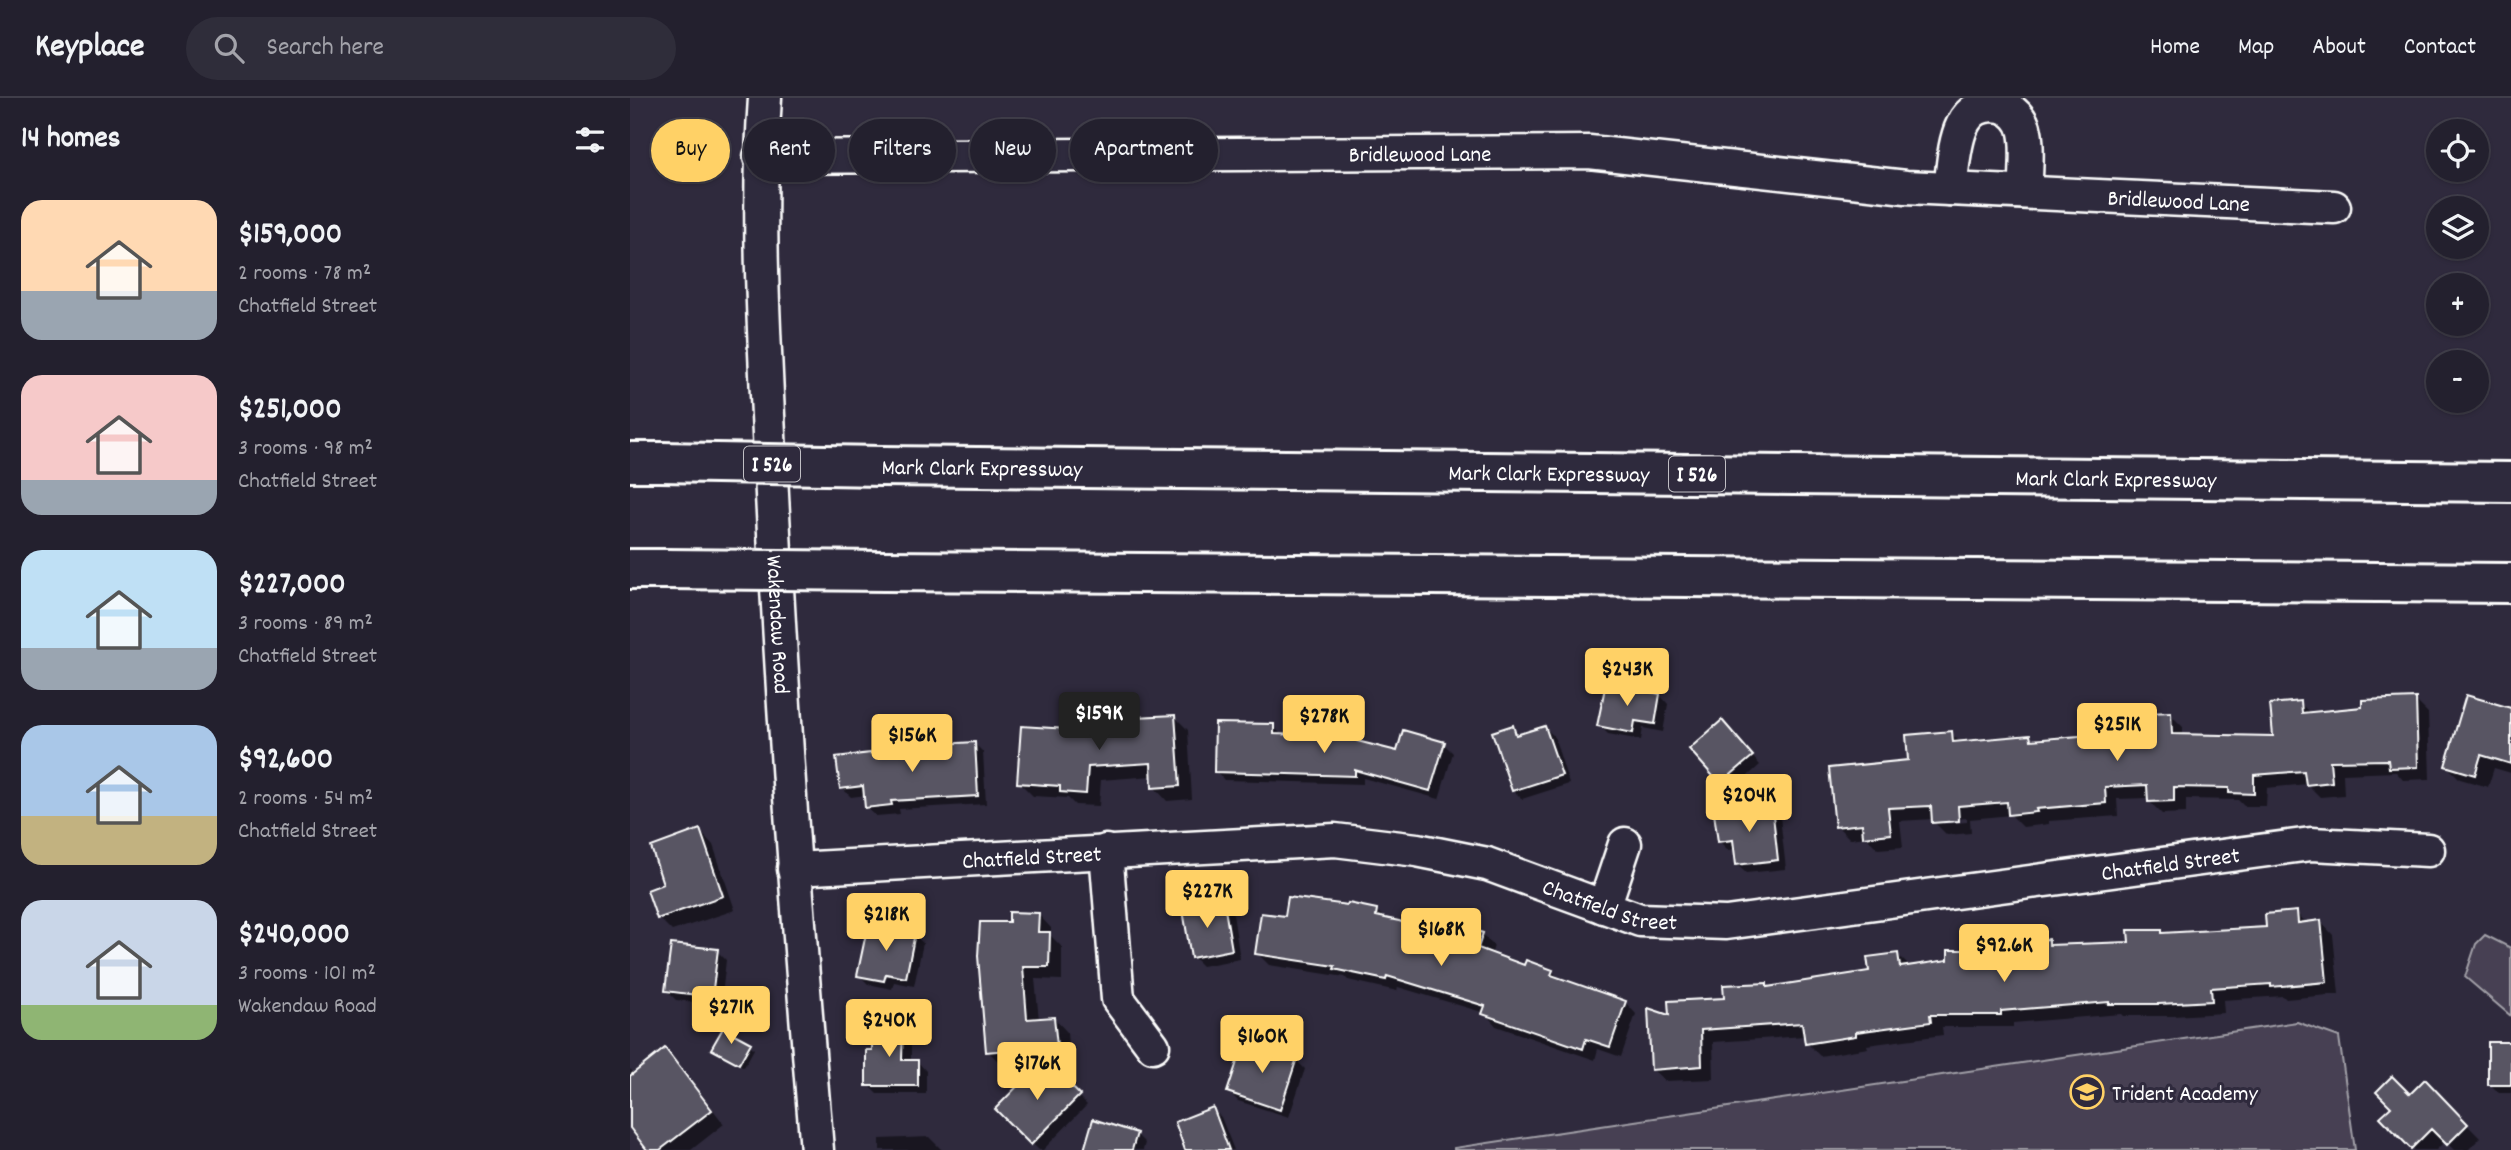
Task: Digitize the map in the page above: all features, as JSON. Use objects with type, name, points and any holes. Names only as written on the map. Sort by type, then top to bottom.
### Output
[{"type":"highway","name":"Mark Clark Expressway","points":[[646,462],[2511,482]]},
{"type":"highway","points":[[648,569],[2511,583]]},
{"type":"street","name":"Wakendaw Road","points":[[763,119],[765,98]]},
{"type":"street","points":[[1951,189],[1962,121],[1973,108],[1990,104],[2006,107],[2018,117],[2025,132],[2026,192]]},
{"type":"street","name":"Bridlewood Lane","points":[[835,157],[1589,152],[1906,187],[2334,206]]},
{"type":"street","name":"Wakendaw Road","points":[[761,182],[773,513],[794,869],[817,1150]]},
{"type":"street","name":"Chatfield Street","points":[[794,869],[1335,840],[1417,850],[1487,864],[1640,920],[1726,923],[2311,844],[2428,850]]},
{"type":"street","points":[[1604,907],[1625,844]]},
{"type":"street","points":[[1106,851],[1118,999],[1153,1046]]},
{"type":"shaded area","points":[[2485,935],[2511,948],[2511,1016],[2465,977],[2476,944]]},
{"type":"shaded area","name":"Trident Academy","points":[[2297,1022],[2339,1037],[2355,1150],[1454,1150],[1454,1148]]},
{"type":"building","points":[[1606,683],[1660,694],[1655,724],[1635,721],[1633,733],[1597,726]]},
{"type":"building","points":[[2466,695],[2511,708],[2511,764],[2481,755],[2475,775],[2445,766]]},
{"type":"building","points":[[2416,698],[2418,767],[2389,768],[2388,760],[2330,761],[2332,782],[2306,785],[2304,771],[2254,775],[2254,794],[2229,793],[2229,788],[2174,787],[2174,801],[2148,802],[2147,785],[2105,787],[2106,803],[2036,809],[2037,812],[2008,815],[2007,802],[1958,806],[1959,821],[1932,823],[1931,806],[1888,808],[1891,834],[1863,837],[1862,824],[1835,827],[1829,768],[1908,760],[1906,735],[1952,731],[1953,742],[2030,735],[2031,740],[2128,732],[2127,714],[2171,712],[2172,734],[2273,736],[2270,704],[2301,701],[2302,713],[2362,707],[2362,700]]},
{"type":"building","points":[[1175,715],[1180,786],[1152,788],[1151,763],[1088,767],[1086,794],[1060,792],[1060,786],[1017,783],[1021,726],[1116,732],[1116,718]]},
{"type":"building","points":[[1722,720],[1753,756],[1720,784],[1689,749]]},
{"type":"building","points":[[1215,723],[1274,724],[1274,734],[1357,737],[1357,741],[1397,751],[1403,730],[1445,742],[1430,791],[1355,770],[1355,776],[1214,772]]},
{"type":"building","points":[[1513,725],[1516,735],[1545,726],[1562,775],[1512,791],[1492,732]]},
{"type":"building","points":[[975,742],[978,796],[891,801],[892,805],[865,808],[863,786],[840,789],[836,757],[924,745]]},
{"type":"building","points":[[1772,806],[1778,860],[1736,865],[1733,840],[1718,842],[1714,813]]},
{"type":"building","points":[[700,829],[723,896],[657,919],[647,890],[663,884],[651,847]]},
{"type":"building","points":[[1288,897],[1377,909],[1376,916],[1450,938],[1455,924],[1483,933],[1478,948],[1524,965],[1526,960],[1553,970],[1551,975],[1626,1001],[1610,1047],[1586,1039],[1583,1049],[1482,1014],[1485,1006],[1387,976],[1386,980],[1334,969],[1335,966],[1255,954],[1261,913],[1285,916]]},
{"type":"building","points":[[1224,903],[1232,950],[1191,958],[1183,910]]},
{"type":"building","points":[[2297,911],[2298,923],[2321,920],[2327,982],[2271,987],[2271,984],[2211,988],[2212,1001],[2159,1004],[2109,1002],[2001,1011],[2001,1015],[1930,1015],[1931,1022],[1856,1032],[1856,1036],[1805,1044],[1802,1023],[1701,1030],[1702,1066],[1651,1070],[1648,1008],[1669,1015],[1668,1001],[1724,998],[1723,985],[1767,983],[1767,987],[1869,971],[1867,957],[1898,953],[1900,967],[1948,960],[1948,950],[2021,950],[2020,941],[2049,939],[2049,945],[2129,942],[2128,930],[2162,930],[2162,933],[2266,927],[2265,914]]},
{"type":"building","points":[[1009,912],[1039,913],[1038,932],[1050,932],[1049,967],[1023,967],[1027,1019],[1054,1017],[1057,1046],[986,1052],[978,956],[980,922],[1009,922]]},
{"type":"building","points":[[868,924],[915,933],[906,978],[886,974],[884,981],[857,976]]},
{"type":"building","points":[[671,944],[718,949],[712,997],[665,991]]},
{"type":"building","points":[[872,1025],[903,1025],[902,1060],[918,1060],[918,1086],[866,1086],[866,1050],[872,1050]]},
{"type":"building","points":[[723,1028],[751,1043],[739,1064],[711,1049]]},
{"type":"building","points":[[1244,1041],[1297,1058],[1280,1110],[1227,1092]]},
{"type":"building","points":[[2488,1042],[2511,1042],[2511,1085],[2488,1085]]},
{"type":"building","points":[[665,1048],[712,1110],[660,1150],[647,1150],[630,1128],[630,1076]]},
{"type":"building","points":[[1044,1059],[1080,1095],[1031,1145],[995,1109]]},
{"type":"building","points":[[2392,1076],[2410,1094],[2425,1079],[2468,1124],[2447,1145],[2431,1129],[2411,1149],[2380,1117],[2391,1107],[2376,1092]]},
{"type":"building","points":[[1213,1107],[1229,1150],[1185,1150],[1175,1122]]},
{"type":"building","points":[[1093,1119],[1137,1133],[1132,1150],[1084,1150]]},
{"type":"place","name":"Trident Academy","points":[[2087,1092]]}]
